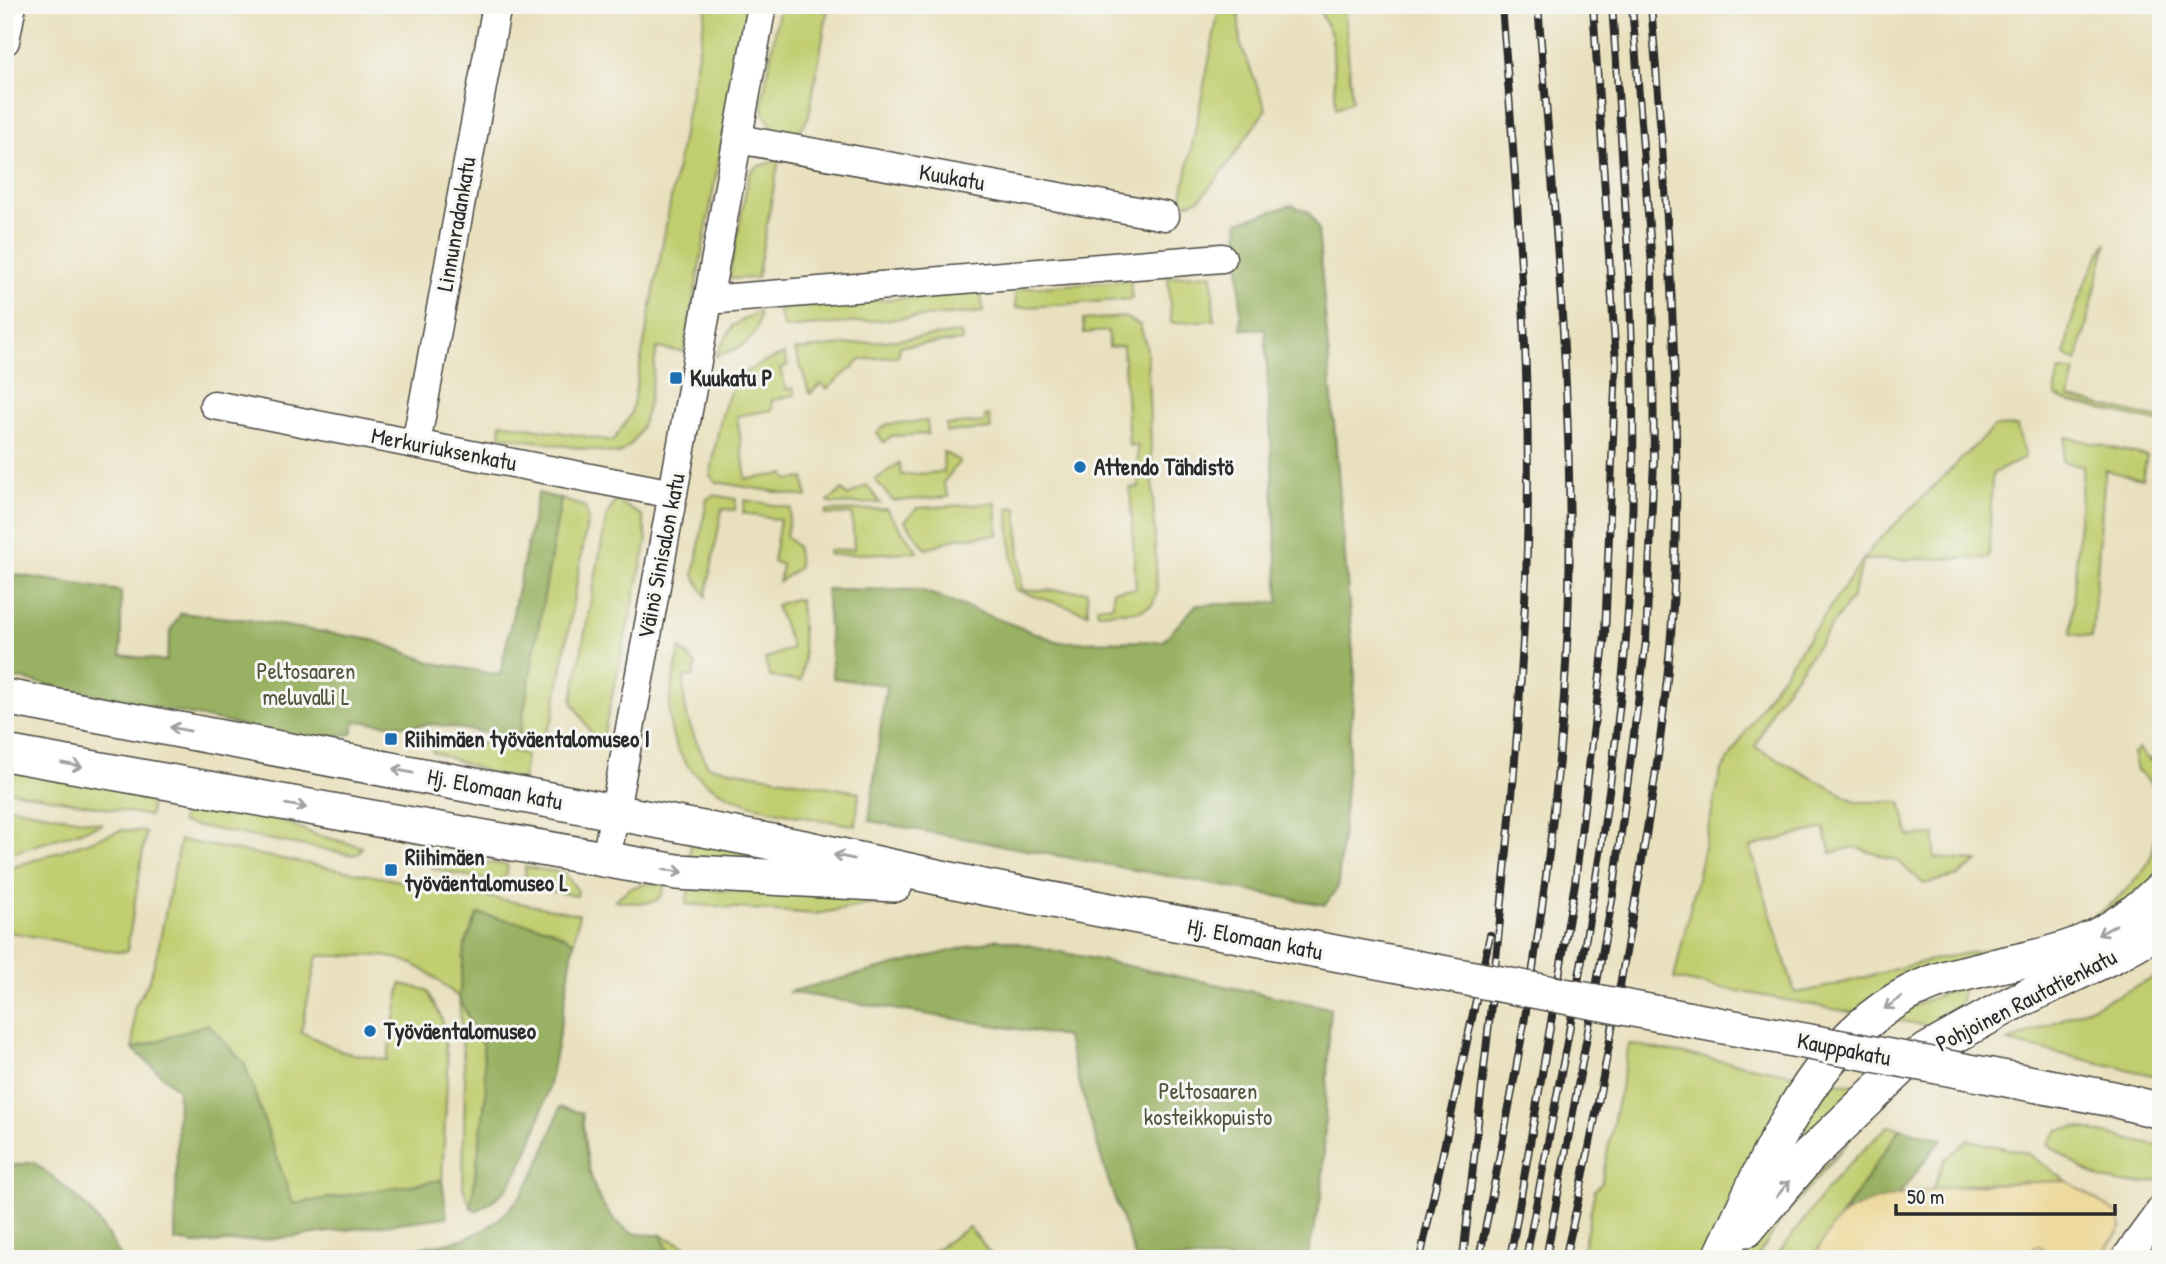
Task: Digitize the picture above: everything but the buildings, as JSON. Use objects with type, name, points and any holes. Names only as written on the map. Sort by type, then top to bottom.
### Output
[{"type":"street","points":[[5,41],[12,5]]},
{"type":"street","name":"Linnunradankatu","points":[[416,444],[497,5]]},
{"type":"street","name":"Väinö Sinisalon katu","points":[[615,811],[762,5]]},
{"type":"street","name":"Kuukatu","points":[[738,139],[1165,216]]},
{"type":"street","points":[[708,300],[1222,258]]},
{"type":"street","name":"Merkuriuksenkatu","points":[[214,405],[673,494]]},
{"type":"street","name":"Hj. Elomaan katu","points":[[5,697],[615,811],[983,887],[1526,990]]},
{"type":"street","name":"Hj. Elomaan katu","points":[[5,753],[677,872],[735,877],[983,887]]},
{"type":"street","points":[[606,860],[615,811]]},
{"type":"street","name":"Pohjoinen Rautatienkatu","points":[[1721,1258],[1746,1200],[1798,1106],[1828,1058],[1846,1039],[1903,996],[1949,977],[2062,953],[2107,932],[2141,908],[2161,889]]},
{"type":"street","name":"Pohjoinen Rautatienkatu","points":[[1721,1258],[1808,1157],[1907,1062],[2011,1004],[2116,954],[2161,929]]},
{"type":"street","name":"Kauppakatu","points":[[1526,990],[2099,1097],[2161,1111]]},
{"type":"street","points":[[2125,1259],[2161,1210]]},
{"type":"green space","points":[[707,5],[747,5],[684,352],[657,348],[651,392],[643,422],[629,446],[618,454],[500,436],[501,423],[613,441],[631,414]]},
{"type":"green space","points":[[780,5],[828,9],[809,115],[797,132],[790,134],[775,129],[764,113],[762,103]]},
{"type":"green space","points":[[1220,5],[1238,5],[1240,42],[1266,109],[1224,170],[1200,199],[1180,206]]},
{"type":"green space","points":[[1320,5],[1344,5],[1352,101],[1336,108],[1332,36],[1322,16]]},
{"type":"green space","points":[[779,160],[757,278],[729,279],[749,174],[756,167]]},
{"type":"green space","points":[[1291,205],[1309,212],[1318,228],[1355,678],[1338,887],[1325,905],[869,821],[886,685],[833,678],[826,589],[921,590],[1059,642],[1163,641],[1196,605],[1279,602],[1265,329],[1241,329],[1238,222]]},
{"type":"green space","points":[[2107,242],[2077,362],[2065,355],[2070,326],[2086,282]]},
{"type":"green space","points":[[1212,274],[1214,320],[1171,323],[1168,277]]},
{"type":"green space","points":[[1130,280],[1132,299],[1016,308],[1015,289]]},
{"type":"green space","points":[[981,292],[983,312],[784,328],[778,308]]},
{"type":"green space","points":[[759,311],[752,337],[741,347],[715,356],[733,326]]},
{"type":"green space","points":[[1124,317],[1140,325],[1147,349],[1157,591],[1153,604],[1140,611],[1098,613],[1097,607],[1113,605],[1113,590],[1136,589],[1130,488],[1139,487],[1137,445],[1129,446],[1123,346],[1109,347],[1108,331],[1084,333],[1083,320]]},
{"type":"green space","points":[[961,333],[962,341],[900,346],[898,356],[861,360],[827,389],[821,384],[810,394],[795,350]]},
{"type":"green space","points":[[784,354],[788,365],[780,369],[786,389],[793,388],[795,395],[772,400],[772,410],[737,416],[746,479],[785,474],[787,480],[804,478],[807,497],[716,482],[710,476],[721,418],[731,390],[749,370]]},
{"type":"green space","points":[[2059,371],[2075,371],[2069,398],[2161,419],[2161,423],[2066,401],[2056,396]]},
{"type":"green space","points":[[989,415],[991,429],[946,432],[946,425],[985,422],[985,416]]},
{"type":"green space","points":[[927,421],[928,434],[891,436],[884,442],[876,433],[887,424]]},
{"type":"green space","points":[[2017,426],[2025,458],[1992,474],[1989,558],[1864,560],[1851,599],[1773,707],[1755,747],[1856,802],[1901,802],[1909,836],[1935,835],[1934,858],[1978,861],[1958,876],[1924,884],[1897,861],[1854,847],[1831,853],[1824,828],[1750,847],[1795,993],[1936,959],[2016,945],[2064,931],[2110,905],[2131,885],[2148,864],[2155,839],[2161,839],[2161,873],[2122,911],[1860,1014],[1674,979],[1721,772],[1767,697],[1873,546],[1994,427]]},
{"type":"green space","points":[[2066,437],[2147,456],[2142,479],[2105,470],[2092,637],[2071,634],[2083,466],[2062,461]]},
{"type":"green space","points":[[943,452],[960,461],[943,483],[949,497],[893,501],[875,480],[899,463],[901,475],[944,472]]},
{"type":"green space","points":[[867,485],[880,503],[832,504],[828,501],[842,490],[848,496]]},
{"type":"green space","name":"Peltosaaren meluvalli L","points":[[538,493],[561,499],[519,738],[433,724],[409,726],[355,721],[352,734],[306,739],[5,676],[5,573],[121,591],[121,655],[166,661],[171,629],[181,613],[248,620],[373,640],[434,663],[500,675]]},
{"type":"green space","points":[[713,495],[736,499],[735,510],[722,509],[706,597],[694,575],[707,499]]},
{"type":"green space","points":[[561,499],[585,507],[588,518],[553,718],[542,739],[519,738]]},
{"type":"green space","points":[[616,500],[642,516],[647,540],[602,741],[592,735],[572,701],[607,515]]},
{"type":"green space","points":[[745,500],[791,508],[786,536],[797,547],[799,567],[779,582],[782,564],[773,562],[780,520],[743,513]]},
{"type":"green space","points":[[996,503],[998,535],[956,538],[926,549],[905,521],[917,508]]},
{"type":"green space","points":[[1017,507],[1022,590],[1087,591],[1088,613],[1015,590],[1008,508]]},
{"type":"green space","points":[[886,509],[918,552],[829,555],[828,551],[854,549],[852,514],[826,515],[826,511]]},
{"type":"green space","points":[[794,599],[800,600],[804,659],[801,681],[770,677],[765,659],[792,648],[776,605]]},
{"type":"green space","points":[[680,648],[696,665],[693,677],[685,676],[684,700],[693,733],[708,766],[859,792],[856,826],[771,810],[742,801],[716,789],[694,773],[678,751],[670,722],[671,695]]},
{"type":"green space","points":[[433,737],[494,745],[526,755],[523,780],[493,774],[433,752],[430,745]]},
{"type":"green space","points":[[2138,749],[2150,761],[2161,749],[2161,760],[2155,766],[2161,772],[2158,791],[2137,770],[2133,754]]},
{"type":"green space","points":[[5,767],[146,793],[151,807],[150,816],[5,790]]},
{"type":"green space","points":[[201,803],[272,816],[313,834],[362,847],[359,853],[353,855],[181,823],[187,809]]},
{"type":"green space","points":[[5,806],[103,824],[5,855]]},
{"type":"green space","points":[[122,830],[146,832],[127,951],[116,952],[5,931],[5,870]]},
{"type":"green space","points":[[180,840],[579,914],[574,942],[549,928],[478,914],[465,944],[459,998],[423,970],[408,962],[379,956],[317,956],[301,1032],[343,1052],[387,1060],[401,984],[427,990],[442,1019],[448,1065],[442,1180],[293,1204],[244,1063],[133,1049],[134,1008],[150,979]]},
{"type":"green space","points":[[691,842],[810,862],[689,859]]},
{"type":"green space","points":[[456,859],[508,865],[506,876],[497,882],[433,869],[432,860]]},
{"type":"green space","points":[[525,867],[565,873],[578,891],[577,896],[526,886]]},
{"type":"green space","points":[[649,883],[664,884],[659,898],[646,903],[615,900],[630,888]]},
{"type":"green space","points":[[689,889],[902,899],[815,914],[686,904]]},
{"type":"green space","points":[[478,914],[549,928],[574,942],[552,1070],[534,1136],[507,1188],[477,1211],[471,1207],[486,1094],[483,1046],[459,998],[465,945]]},
{"type":"green space","name":"Peltosaaren kosteikkopuisto","points":[[998,939],[1330,1008],[1322,1193],[1307,1259],[1136,1259],[1106,1174],[1066,1037],[788,992]]},
{"type":"green space","points":[[2161,974],[2161,1077],[2008,1042],[2117,996]]},
{"type":"green space","points":[[1959,987],[1962,993],[1959,1015],[1945,1029],[1884,1018]]},
{"type":"green space","points":[[459,998],[483,1046],[486,1094],[471,1207],[463,1188],[465,1080]]},
{"type":"green space","points":[[208,1024],[244,1063],[293,1204],[442,1180],[447,1217],[275,1239],[196,1244],[175,1241],[178,1090],[133,1049]]},
{"type":"green space","points":[[1629,1044],[1804,1076],[1702,1259],[1581,1259],[1595,1190],[1601,1184]]},
{"type":"green space","points":[[1826,1080],[1864,1087],[1792,1150]]},
{"type":"green space","points":[[560,1107],[582,1113],[588,1162],[597,1194],[605,1208],[632,1233],[661,1235],[672,1259],[419,1259],[396,1252],[466,1238],[492,1224],[507,1211],[531,1180]]},
{"type":"green space","points":[[1888,1126],[1900,1128],[1812,1259],[1774,1259],[1838,1175]]},
{"type":"green space","points":[[2077,1127],[2161,1147],[2161,1180],[2127,1184],[2100,1178],[2048,1144],[2058,1130]]},
{"type":"green space","points":[[1900,1128],[1942,1139],[1896,1198],[1843,1215]]},
{"type":"green space","points":[[1968,1140],[2027,1153],[2067,1181],[1971,1184],[1932,1191],[1944,1160]]},
{"type":"green space","points":[[1849,1141],[1782,1219],[1756,1259],[1741,1259],[1772,1216]]},
{"type":"green space","points":[[33,1162],[84,1204],[122,1259],[5,1259],[5,1167]]},
{"type":"green space","points":[[969,1227],[995,1259],[921,1259]]},
{"type":"green space","points":[[661,1235],[715,1259],[672,1259]]},
{"type":"sand","points":[[2067,1181],[2120,1215],[2121,1228],[2098,1259],[2058,1259],[2038,1245],[2022,1259],[1812,1259],[1831,1229],[1844,1215],[1890,1197],[1952,1187]]},
{"type":"water","points":[[371,1251],[396,1252],[402,1259],[268,1259]]},
{"type":"railway","points":[[1463,1259],[1510,815],[1518,726],[1527,548],[1525,344],[1502,5]]},
{"type":"railway","points":[[1479,1259],[1534,963],[1554,814],[1566,664],[1570,499],[1567,417],[1558,252],[1538,5]]},
{"type":"railway","points":[[1510,1259],[1575,883],[1605,635],[1616,363],[1593,5]]},
{"type":"railway","points":[[1526,1259],[1597,872],[1609,795],[1626,639],[1631,560],[1633,401],[1628,243],[1612,5]]},
{"type":"railway","points":[[1546,1259],[1613,895],[1646,641],[1654,460],[1652,265],[1632,5]]},
{"type":"railway","points":[[1565,1259],[1599,1097],[1645,843],[1659,750],[1673,610],[1676,493],[1674,354],[1667,214],[1651,5]]},
{"type":"railway","points":[[1420,1259],[1490,935]]},
{"type":"place","name":"Kuukatu P","points":[[676,378]]},
{"type":"place","name":"Attendo Tähdistö","points":[[1080,467]]},
{"type":"place","name":"Riihimäen työväentalomuseo I","points":[[391,739]]},
{"type":"place","name":"Riihimäen työväentalomuseo L","points":[[391,870]]},
{"type":"place","name":"Työväentalomuseo","points":[[370,1031]]}]
